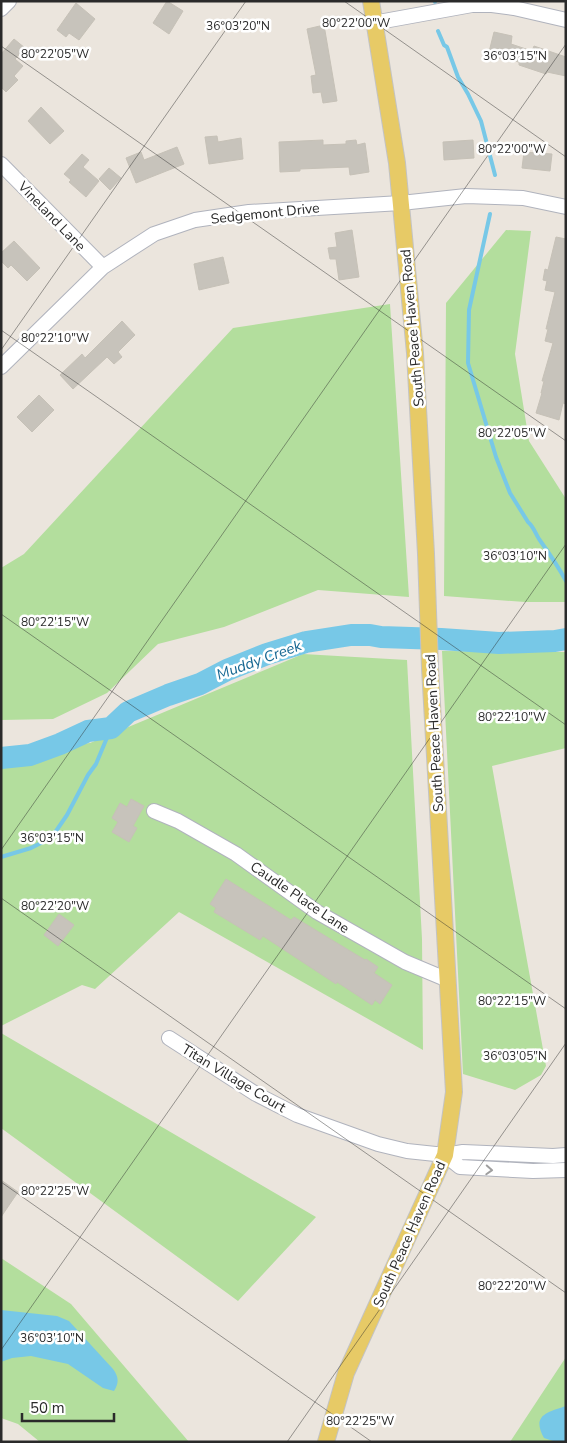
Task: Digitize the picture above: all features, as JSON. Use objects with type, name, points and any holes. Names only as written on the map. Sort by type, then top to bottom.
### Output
[{"type":"main road","name":"South Peace Haven Road","points":[[326,1442],[346,1373],[445,1155],[454,1092],[430,668],[415,354],[397,162],[370,1]]},
{"type":"street","points":[[1,9],[9,1]]},
{"type":"street","points":[[374,23],[472,5],[514,8],[566,20]]},
{"type":"street","name":"Vineland Lane","points":[[1,164],[103,267]]},
{"type":"street","name":"Sedgemont Drive","points":[[1,367],[103,267],[154,234],[195,220],[249,212],[401,203],[489,195],[523,198],[566,207]]},
{"type":"street","name":"Caudle Place Lane","points":[[154,811],[178,821],[236,854],[317,912],[405,962],[448,980]]},
{"type":"street","name":"Titan Village Court","points":[[169,1038],[256,1094],[298,1115],[378,1144],[407,1151],[445,1155]]},
{"type":"street","points":[[445,1155],[464,1152],[566,1155]]},
{"type":"street","points":[[445,1155],[460,1167],[523,1171],[566,1170]]},
{"type":"green space","points":[[506,230],[531,231],[515,354],[529,441],[566,499],[566,602],[525,602],[444,596],[446,303]]},
{"type":"green space","points":[[390,304],[409,597],[318,590],[224,627],[158,644],[107,693],[53,719],[1,720],[1,568],[24,554],[233,328]]},
{"type":"green space","points":[[442,651],[566,652],[566,748],[492,766],[546,1066],[541,1075],[515,1090],[463,1074]]},
{"type":"green space","points":[[303,654],[407,660],[422,939],[423,1050],[179,912],[95,989],[82,985],[1,1026],[1,753],[90,743]]},
{"type":"green space","points":[[1,1033],[316,1217],[238,1301],[1,1128]]},
{"type":"green space","points":[[1,1258],[71,1304],[189,1442],[40,1442],[18,1424],[1,1418]]},
{"type":"green space","points":[[566,1357],[566,1442],[510,1442]]},
{"type":"water","points":[[1,1310],[57,1316],[69,1321],[115,1372],[118,1380],[114,1391],[103,1388],[68,1364],[31,1356],[12,1358],[1,1362]]},
{"type":"water","points":[[566,1406],[566,1442],[556,1442],[544,1438],[539,1424],[543,1416],[553,1410]]},
{"type":"building","points":[[167,1],[183,11],[169,34],[153,23]]},
{"type":"building","points":[[76,3],[95,19],[79,40],[69,33],[66,37],[57,30]]},
{"type":"building","points":[[324,25],[337,101],[323,103],[321,92],[313,93],[311,76],[316,75],[307,29]]},
{"type":"building","points":[[494,32],[512,36],[511,44],[532,51],[534,46],[566,57],[566,76],[547,72],[546,74],[519,65],[519,62],[488,56]]},
{"type":"building","points":[[14,39],[25,48],[15,59],[23,66],[14,76],[18,80],[6,92],[1,87],[1,54]]},
{"type":"building","points":[[41,107],[64,131],[50,144],[28,121]]},
{"type":"building","points":[[217,136],[218,142],[241,138],[243,159],[209,164],[205,137]]},
{"type":"building","points":[[323,140],[323,145],[346,144],[346,141],[356,140],[357,145],[365,143],[369,172],[350,175],[349,167],[300,169],[300,171],[280,172],[279,142]]},
{"type":"building","points":[[473,140],[474,158],[444,160],[443,142]]},
{"type":"building","points":[[177,147],[184,164],[136,183],[126,158],[141,152],[144,160]]},
{"type":"building","points":[[524,152],[552,154],[550,171],[522,168]]},
{"type":"building","points":[[82,154],[89,160],[83,167],[99,181],[86,197],[69,182],[71,180],[64,174]]},
{"type":"building","points":[[109,168],[121,178],[110,190],[99,179]]},
{"type":"building","points":[[352,230],[359,277],[339,280],[336,259],[330,259],[328,248],[337,247],[335,233]]},
{"type":"building","points":[[556,237],[566,239],[566,404],[563,403],[559,420],[536,413],[542,393],[544,381],[542,381],[553,343],[545,341],[555,292],[545,290],[547,281],[543,280],[545,269],[548,270]]},
{"type":"building","points":[[14,241],[40,268],[27,281],[11,265],[8,268],[1,261],[1,253]]},
{"type":"building","points":[[223,257],[229,283],[199,290],[194,264]]},
{"type":"building","points":[[122,321],[135,335],[118,352],[122,357],[114,364],[107,357],[73,389],[60,375],[82,354],[85,358]]},
{"type":"building","points":[[39,395],[54,410],[32,432],[17,417]]},
{"type":"building","points":[[131,799],[144,806],[133,826],[137,828],[129,842],[112,832],[118,822],[112,818],[120,803],[127,807]]},
{"type":"building","points":[[226,879],[291,920],[294,917],[378,967],[374,973],[392,985],[380,1004],[375,1000],[372,1005],[337,982],[336,984],[263,936],[260,940],[214,912],[216,908],[210,904]]},
{"type":"building","points":[[59,914],[74,925],[58,946],[44,935]]},
{"type":"building","points":[[1,1180],[18,1192],[1,1217]]},
{"type":"waterway","points":[[438,31],[444,45],[447,47],[458,77],[481,121],[495,175]]},
{"type":"waterway","points":[[490,214],[469,310],[468,363],[496,457],[510,493],[566,581]]},
{"type":"waterway","name":"Muddy Creek","points":[[1,758],[30,755],[88,731],[111,728],[128,712],[200,684],[227,670],[267,654],[306,642],[351,635],[499,643],[566,639]]},
{"type":"waterway","points":[[1,857],[31,848],[54,834],[96,764],[111,728]]}]
